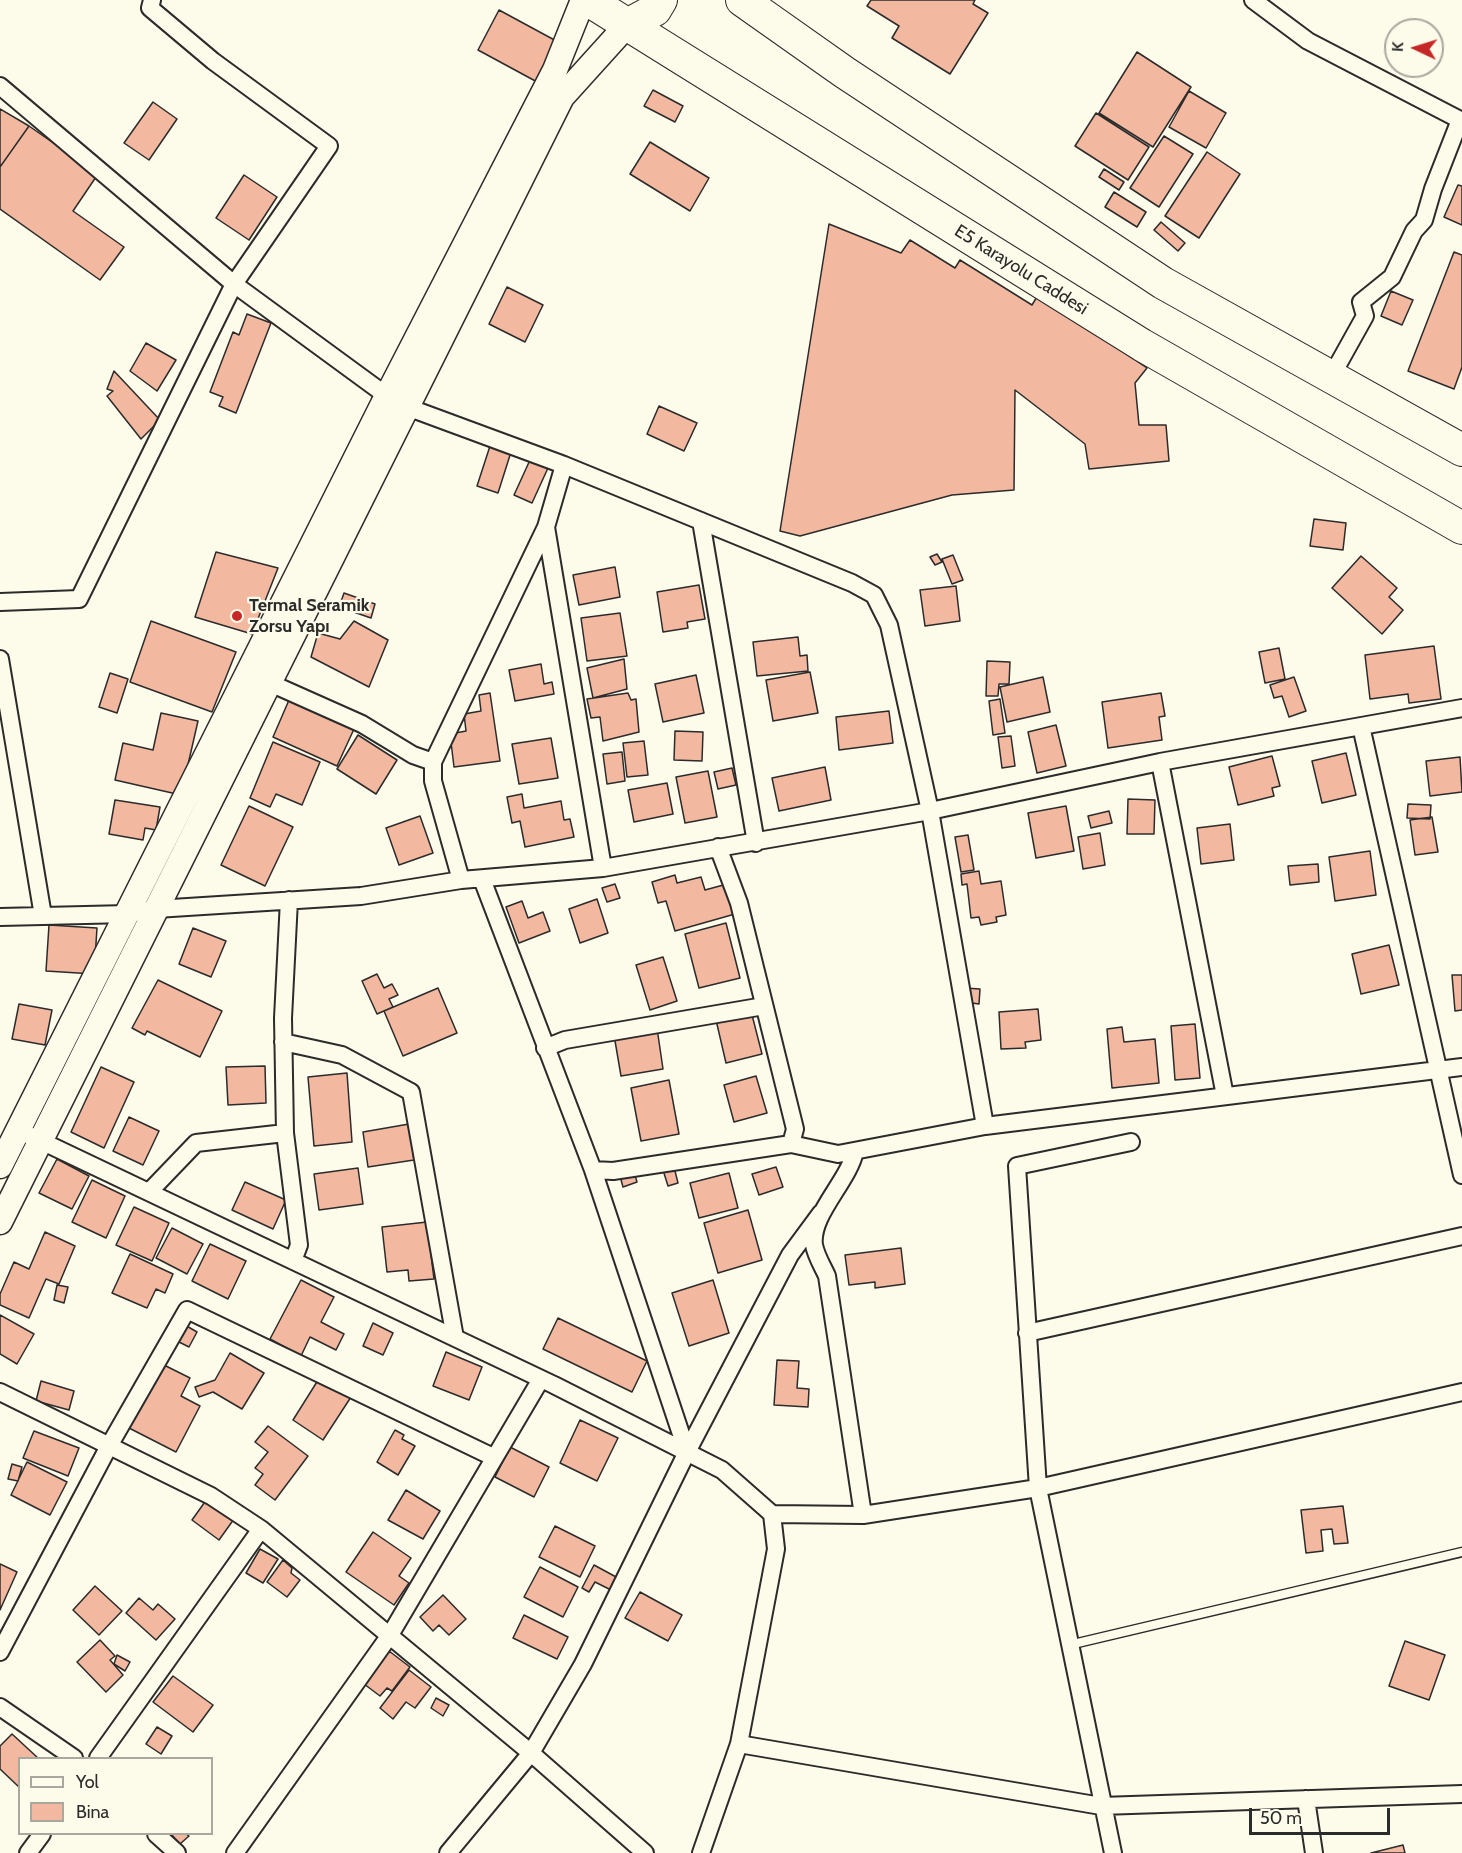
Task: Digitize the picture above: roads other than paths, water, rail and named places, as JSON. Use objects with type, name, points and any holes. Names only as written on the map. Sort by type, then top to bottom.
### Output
[{"type":"highway","name":"E5 Karayolu Caddesi","points":[[588,0],[1142,345],[1462,528]]},
{"type":"highway","points":[[627,25],[655,10],[661,0]]},
{"type":"highway","points":[[746,1],[844,72],[1163,283],[1462,450]]},
{"type":"street","points":[[0,602],[79,599],[234,284],[328,147],[213,60],[150,8],[152,0]]},
{"type":"street","points":[[0,1222],[156,909],[260,678],[397,401],[555,70],[583,0]]},
{"type":"street","points":[[1253,0],[1308,41],[1461,121],[1424,220],[1414,231],[1392,277],[1361,302],[1365,316],[1331,377]]},
{"type":"street","points":[[397,401],[562,97],[627,25]]},
{"type":"street","points":[[0,86],[234,284],[397,401],[564,465],[852,583],[874,595],[889,625],[930,811],[985,1126]]},
{"type":"street","points":[[461,880],[433,781],[433,762],[546,527],[564,465]]},
{"type":"street","points":[[701,521],[756,843]]},
{"type":"street","points":[[546,527],[603,868]]},
{"type":"street","points":[[0,659],[43,916]]},
{"type":"street","points":[[260,678],[362,724],[413,755],[433,762]]},
{"type":"street","points":[[0,1166],[128,914],[260,678]]},
{"type":"street","points":[[0,917],[128,914],[156,909],[360,896],[461,880],[603,868],[930,811],[1160,762],[1462,708]]},
{"type":"street","points":[[1361,726],[1462,1175]]},
{"type":"street","points":[[1160,762],[1225,1096]]},
{"type":"street","points":[[718,848],[739,903],[795,1129],[791,1144]]},
{"type":"street","points":[[482,879],[593,1170],[687,1452]]},
{"type":"street","points":[[289,900],[283,1042],[285,1133],[299,1245],[293,1261]]},
{"type":"street","points":[[545,1048],[565,1040],[764,1006]]},
{"type":"street","points":[[283,1042],[342,1055],[411,1092],[455,1338]]},
{"type":"street","points":[[593,1170],[613,1171],[791,1144],[838,1154],[985,1126],[1462,1067]]},
{"type":"street","points":[[18,1130],[541,1379],[687,1452],[722,1470],[772,1514],[863,1515],[1038,1488],[1462,1392]]},
{"type":"street","points":[[149,1192],[196,1143],[285,1133]]},
{"type":"street","points":[[1113,1853],[1101,1806],[1038,1488],[1017,1166],[1131,1142]]},
{"type":"street","points":[[448,1853],[531,1753],[584,1664],[687,1452],[790,1255],[822,1213],[852,1165],[855,1151]]},
{"type":"street","points":[[822,1213],[814,1244],[826,1276],[863,1515]]},
{"type":"street","points":[[1028,1333],[1462,1236]]},
{"type":"street","points":[[0,1652],[109,1446],[187,1310],[494,1457]]},
{"type":"street","points":[[235,1853],[390,1635],[541,1379]]},
{"type":"street","points":[[0,1392],[211,1496],[261,1529],[531,1753],[645,1853]]},
{"type":"street","points":[[702,1853],[739,1744],[776,1549],[772,1514]]},
{"type":"street","points":[[99,1757],[261,1529]]},
{"type":"street","points":[[0,1707],[73,1757]]},
{"type":"street","points":[[739,1744],[1101,1806],[1462,1794]]},
{"type":"street","points":[[1306,1799],[1314,1853]]},
{"type":"street","points":[[28,1853],[41,1835]]},
{"type":"street","points":[[158,1835],[177,1853]]},
{"type":"lane","points":[[1069,1645],[1462,1551]]},
{"type":"place","name":"Termal Seramik Zorsu Yapı","points":[[237,616]]}]
